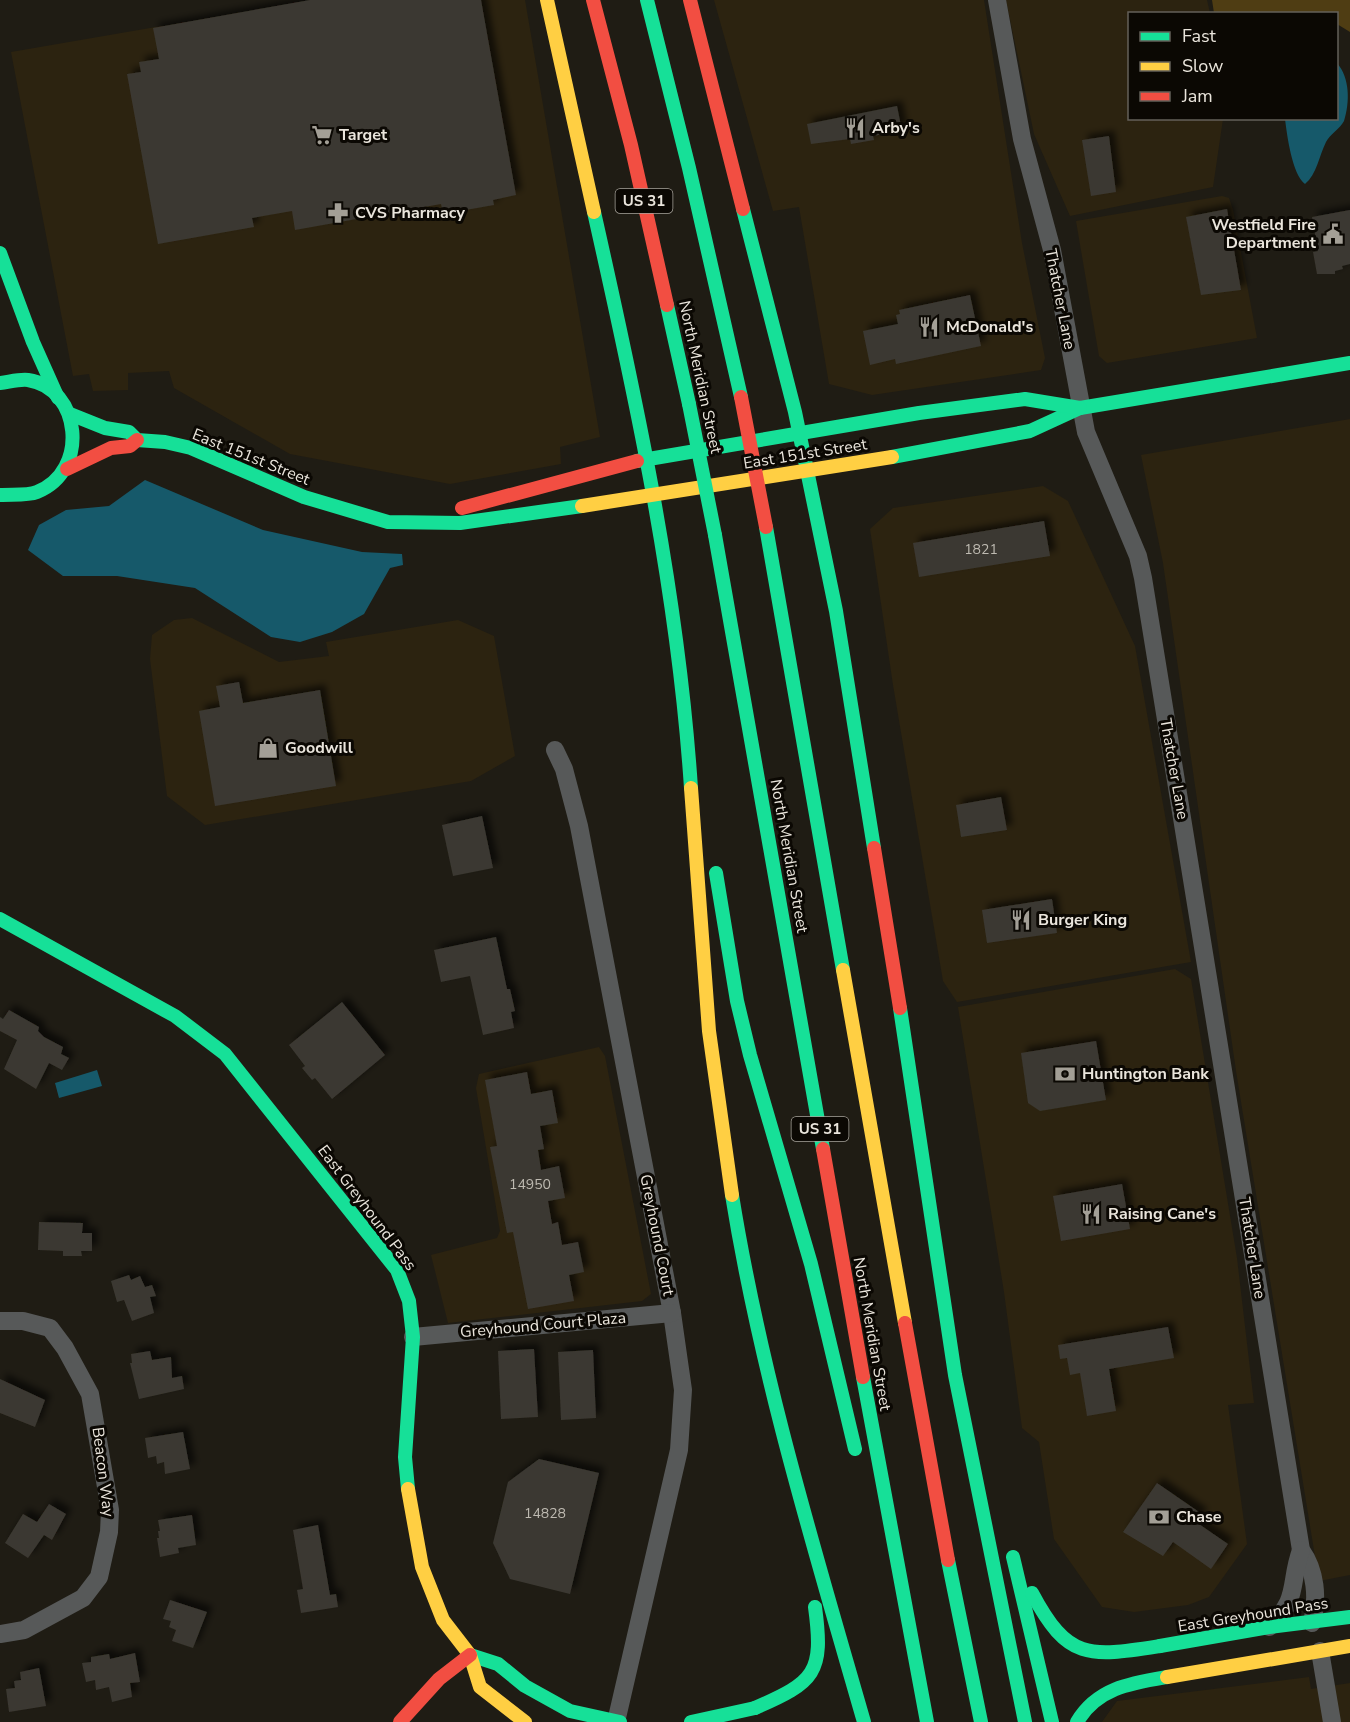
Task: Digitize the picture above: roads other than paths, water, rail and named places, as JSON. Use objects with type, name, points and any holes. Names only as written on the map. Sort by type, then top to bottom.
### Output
[{"type":"main road","points":[[547,0],[570,117],[648,458],[669,583],[682,682],[707,818]]},
{"type":"main road","name":"North Meridian Street","points":[[593,0],[634,156],[689,404],[715,535],[884,1498],[926,1722]]},
{"type":"main road","name":"North Meridian Street","points":[[647,0],[694,190],[741,397],[766,527],[941,1528],[981,1722]]},
{"type":"main road","points":[[690,0],[808,472],[858,739],[872,845],[925,1167],[943,1301],[963,1421],[1024,1722]]},
{"type":"main road","points":[[0,253],[33,342],[58,398],[69,414],[75,432],[74,451],[67,469],[55,484],[38,494],[19,498],[0,495]]},
{"type":"main road","name":"East 151st Street","points":[[69,414],[105,428],[129,432],[137,440],[165,442],[191,448],[304,497],[388,522],[460,523],[523,516],[808,472],[1030,431],[1080,408],[1350,363]]},
{"type":"main road","points":[[0,383],[23,381],[42,386],[58,398]]},
{"type":"main road","name":"East 151st Street","points":[[353,511],[421,511],[470,507],[648,458],[1025,399],[1080,408]]},
{"type":"main road","name":"East 151st Street","points":[[67,469],[105,450],[130,446],[137,440]]},
{"type":"main road","points":[[682,682],[703,969],[717,1097],[760,1341],[794,1478],[864,1722]]},
{"type":"main road","points":[[714,862],[737,1001],[750,1055],[811,1264],[859,1464]]},
{"type":"main road","name":"East Greyhound Pass","points":[[0,920],[175,1016],[225,1054],[397,1270],[409,1301],[413,1337],[405,1457],[415,1539],[422,1567],[443,1620],[470,1655],[480,1687],[525,1722]]},
{"type":"main road","points":[[925,1167],[966,1349]]},
{"type":"main road","points":[[691,1722],[755,1708],[802,1686],[816,1667],[820,1655],[817,1619],[794,1478]]},
{"type":"main road","points":[[1009,1542],[1052,1722]]},
{"type":"main road","points":[[879,1543],[926,1722]]},
{"type":"main road","name":"East Greyhound Pass","points":[[1014,1565],[1053,1630],[1078,1649],[1100,1652],[1160,1646],[1269,1627],[1350,1617]]},
{"type":"main road","points":[[1077,1722],[1091,1703],[1113,1688],[1350,1646]]},
{"type":"main road","points":[[400,1722],[439,1679],[470,1655],[498,1664],[525,1686],[570,1711],[617,1722]]},
{"type":"street","name":"Thatcher Lane","points":[[997,0],[1022,139],[1052,250],[1086,432],[1138,556],[1143,578],[1301,1550],[1311,1564],[1316,1598],[1312,1623]]},
{"type":"street","name":"Greyhound Court","points":[[555,750],[564,768],[579,826],[672,1313],[683,1390],[679,1450],[617,1722]]},
{"type":"street","name":"Greyhound Court Plaza","points":[[413,1337],[672,1313]]},
{"type":"street","name":"Beacon Way","points":[[0,1321],[23,1321],[50,1329],[90,1395],[108,1489],[109,1532],[99,1577],[83,1598],[24,1630],[0,1634]]},
{"type":"street","name":"Thatcher Lane","points":[[1269,1627],[1280,1617],[1292,1597],[1296,1565],[1301,1550]]},
{"type":"street","points":[[1320,1651],[1332,1722]]},
{"type":"water","points":[[1338,64],[1347,83],[1346,114],[1342,124],[1326,142],[1315,170],[1305,184],[1300,179],[1293,163],[1285,120],[1338,120]]},
{"type":"water","points":[[145,480],[263,530],[362,552],[402,554],[403,565],[390,568],[364,614],[332,632],[300,642],[271,637],[195,588],[117,576],[63,576],[28,550],[39,525],[66,510],[109,506]]},
{"type":"water","points":[[97,1070],[102,1086],[59,1098],[55,1083]]},
{"type":"place","name":"Arby's","points":[[855,128]]},
{"type":"place","name":"Target","points":[[322,135]]},
{"type":"place","name":"CVS Pharmacy","points":[[338,213]]},
{"type":"place","name":"Westfield Fire Department","points":[[1333,234]]},
{"type":"place","name":"McDonald's","points":[[929,327]]},
{"type":"place","name":"Goodwill","points":[[268,748]]},
{"type":"place","name":"Burger King","points":[[1021,920]]},
{"type":"place","name":"Huntington Bank","points":[[1065,1074]]},
{"type":"place","name":"Raising Cane's","points":[[1091,1214]]},
{"type":"place","name":"Chase","points":[[1159,1517]]}]
